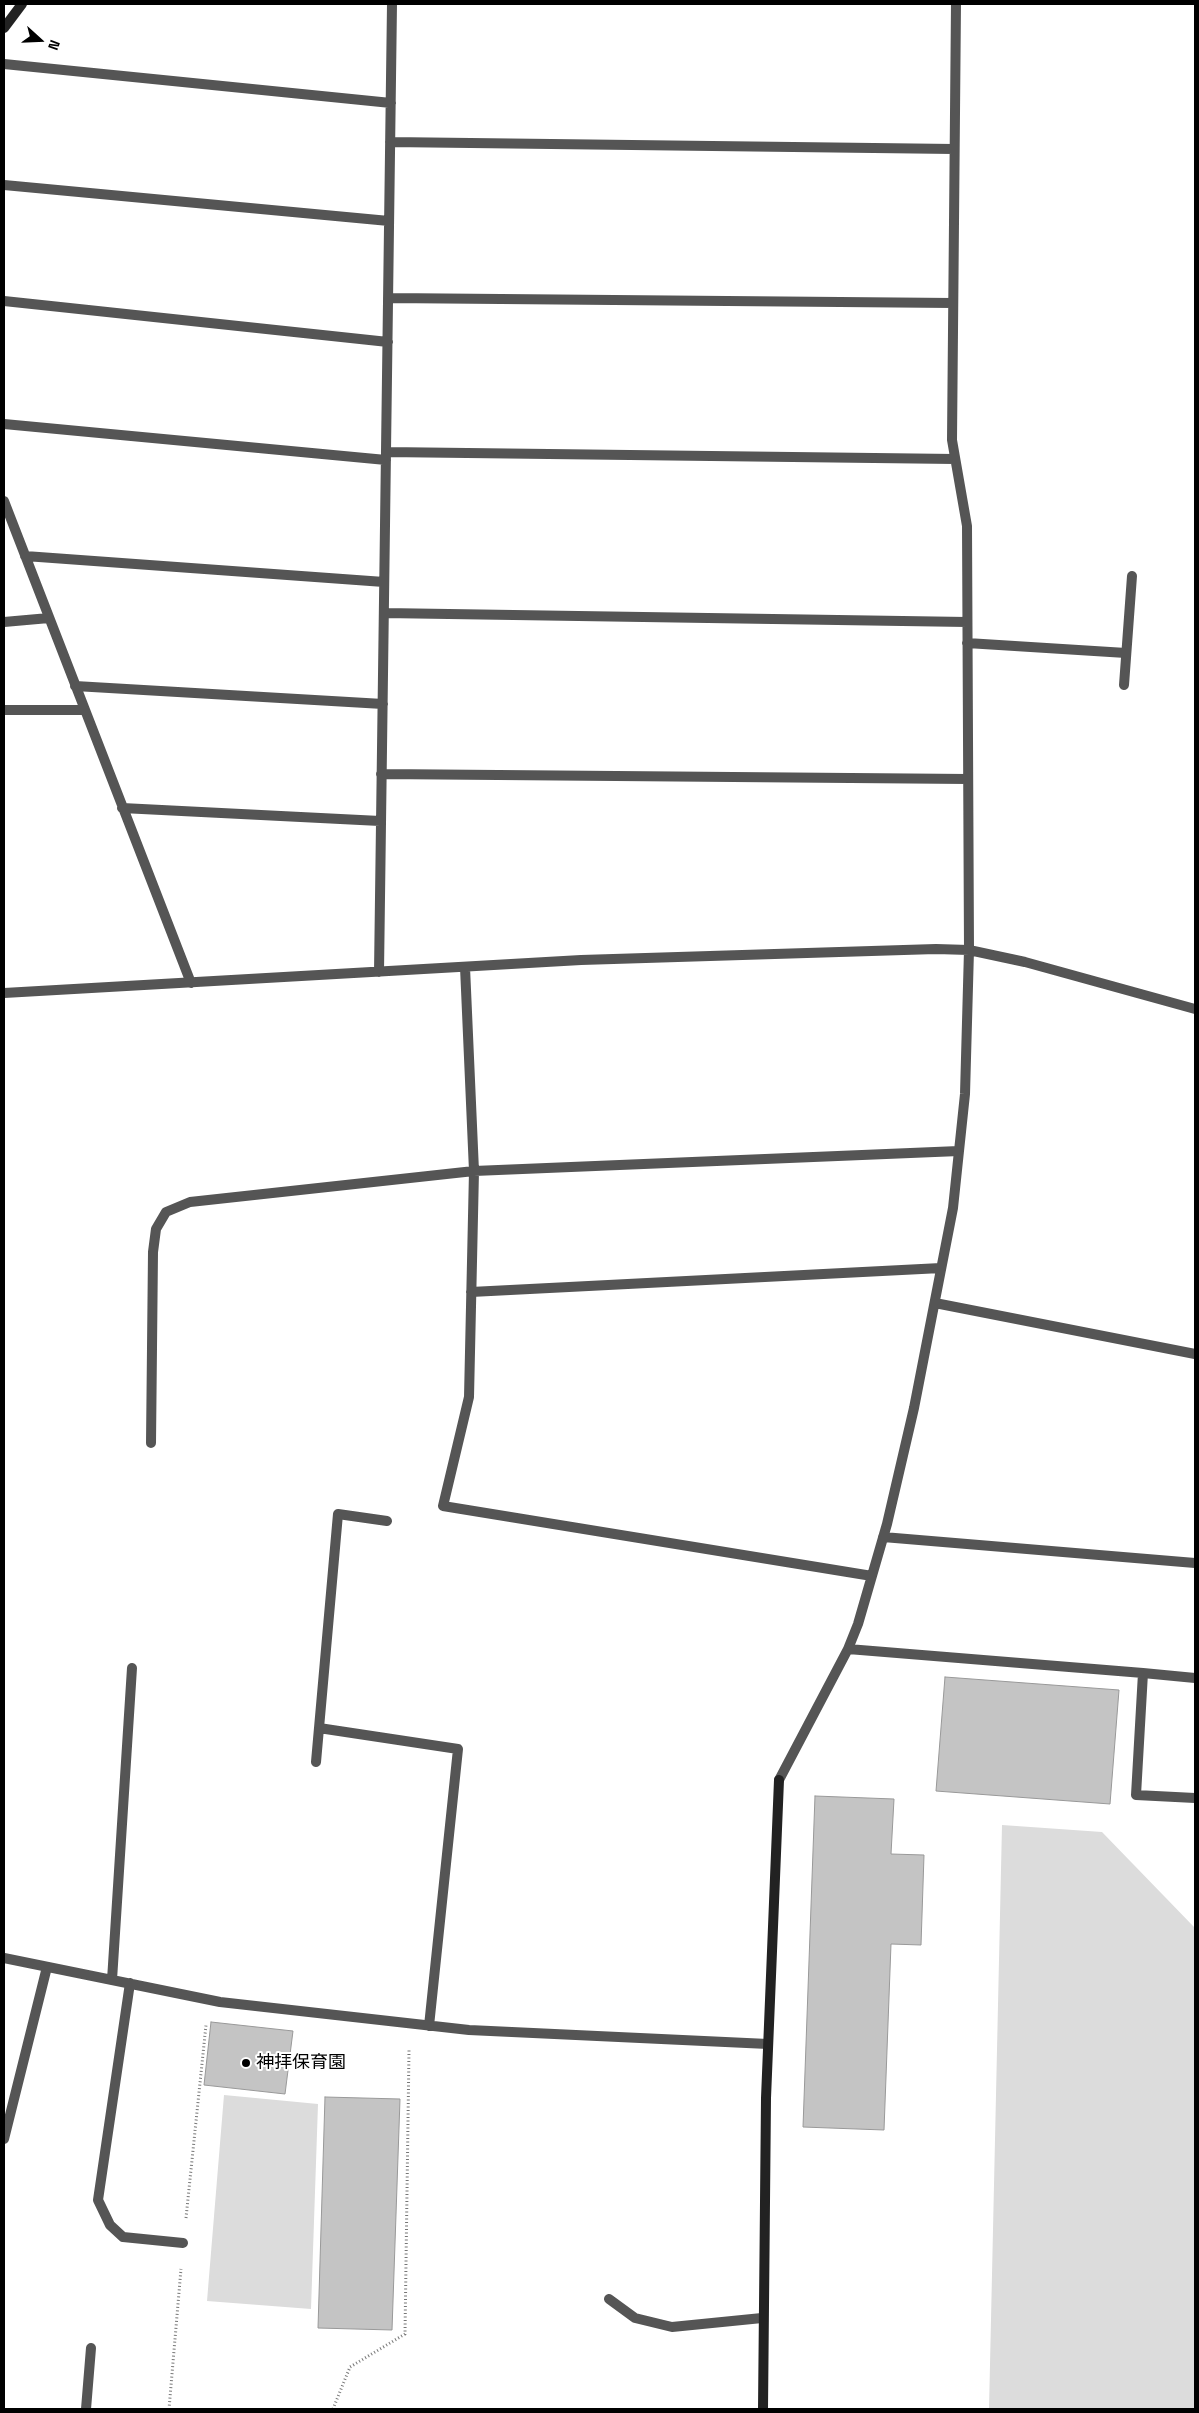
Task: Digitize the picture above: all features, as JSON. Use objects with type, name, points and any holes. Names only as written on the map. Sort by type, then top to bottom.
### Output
[{"type":"street","points":[[4,28],[22,4]]},
{"type":"street","points":[[378,972],[392,4]]},
{"type":"street","points":[[763,2409],[762,2318],[768,2044],[779,1780],[848,1649],[883,1537],[912,1417],[953,1208],[965,1094],[969,950],[967,526],[952,440],[956,4]]},
{"type":"street","points":[[4,64],[391,103]]},
{"type":"street","points":[[390,142],[954,149]]},
{"type":"street","points":[[4,185],[389,221]]},
{"type":"street","points":[[388,298],[953,303]]},
{"type":"street","points":[[4,300],[388,342]]},
{"type":"street","points":[[4,424],[386,456],[955,459]]},
{"type":"street","points":[[4,501],[190,983]]},
{"type":"street","points":[[25,556],[384,582]]},
{"type":"street","points":[[1124,685],[1132,576]]},
{"type":"street","points":[[384,613],[967,622]]},
{"type":"street","points":[[4,622],[49,618]]},
{"type":"street","points":[[967,643],[1126,653]]},
{"type":"street","points":[[75,686],[382,704]]},
{"type":"street","points":[[4,710],[85,710]]},
{"type":"street","points":[[381,774],[968,779]]},
{"type":"street","points":[[122,808],[380,820]]},
{"type":"street","points":[[4,994],[581,960],[936,949],[969,950],[1025,962],[1195,1009]]},
{"type":"street","points":[[465,967],[474,1171],[469,1396],[442,1506],[872,1576]]},
{"type":"street","points":[[151,1443],[153,1252],[156,1229],[166,1212],[190,1202],[474,1171],[959,1150]]},
{"type":"street","points":[[471,1292],[941,1268]]},
{"type":"street","points":[[934,1303],[1195,1354]]},
{"type":"street","points":[[316,1762],[338,1514],[388,1521]]},
{"type":"street","points":[[883,1537],[1195,1563]]},
{"type":"street","points":[[848,1649],[1195,1678]]},
{"type":"street","points":[[112,1980],[132,1668]]},
{"type":"street","points":[[1143,1673],[1136,1795],[1195,1798]]},
{"type":"street","points":[[318,1728],[458,1749],[429,2026]]},
{"type":"street","points":[[4,1958],[209,2000],[410,2024],[470,2030],[768,2044]]},
{"type":"street","points":[[4,2139],[47,1967]]},
{"type":"street","points":[[130,1983],[98,2200],[110,2224],[123,2237],[183,2244]]},
{"type":"street","points":[[609,2299],[635,2318],[672,2327],[762,2318]]},
{"type":"street","points":[[86,2409],[91,2348]]},
{"type":"path","points":[[169,2409],[183,2244],[209,2000]]},
{"type":"path","points":[[333,2409],[350,2367],[405,2334],[410,2024]]},
{"type":"shaded area","points":[[1002,1825],[1102,1832],[1195,1928],[1195,2409],[989,2409]]},
{"type":"shaded area","points":[[224,2095],[318,2104],[311,2309],[207,2301]]},
{"type":"building","points":[[945,1677],[1119,1690],[1110,1804],[936,1791]]},
{"type":"building","points":[[815,1796],[894,1799],[891,1854],[924,1855],[921,1945],[891,1944],[884,2130],[803,2127]]},
{"type":"building","points":[[211,2022],[293,2031],[285,2094],[204,2085]]},
{"type":"building","points":[[325,2097],[400,2099],[392,2330],[318,2328]]},
{"type":"place","name":"神拝保育園","points":[[246,2063]]}]
